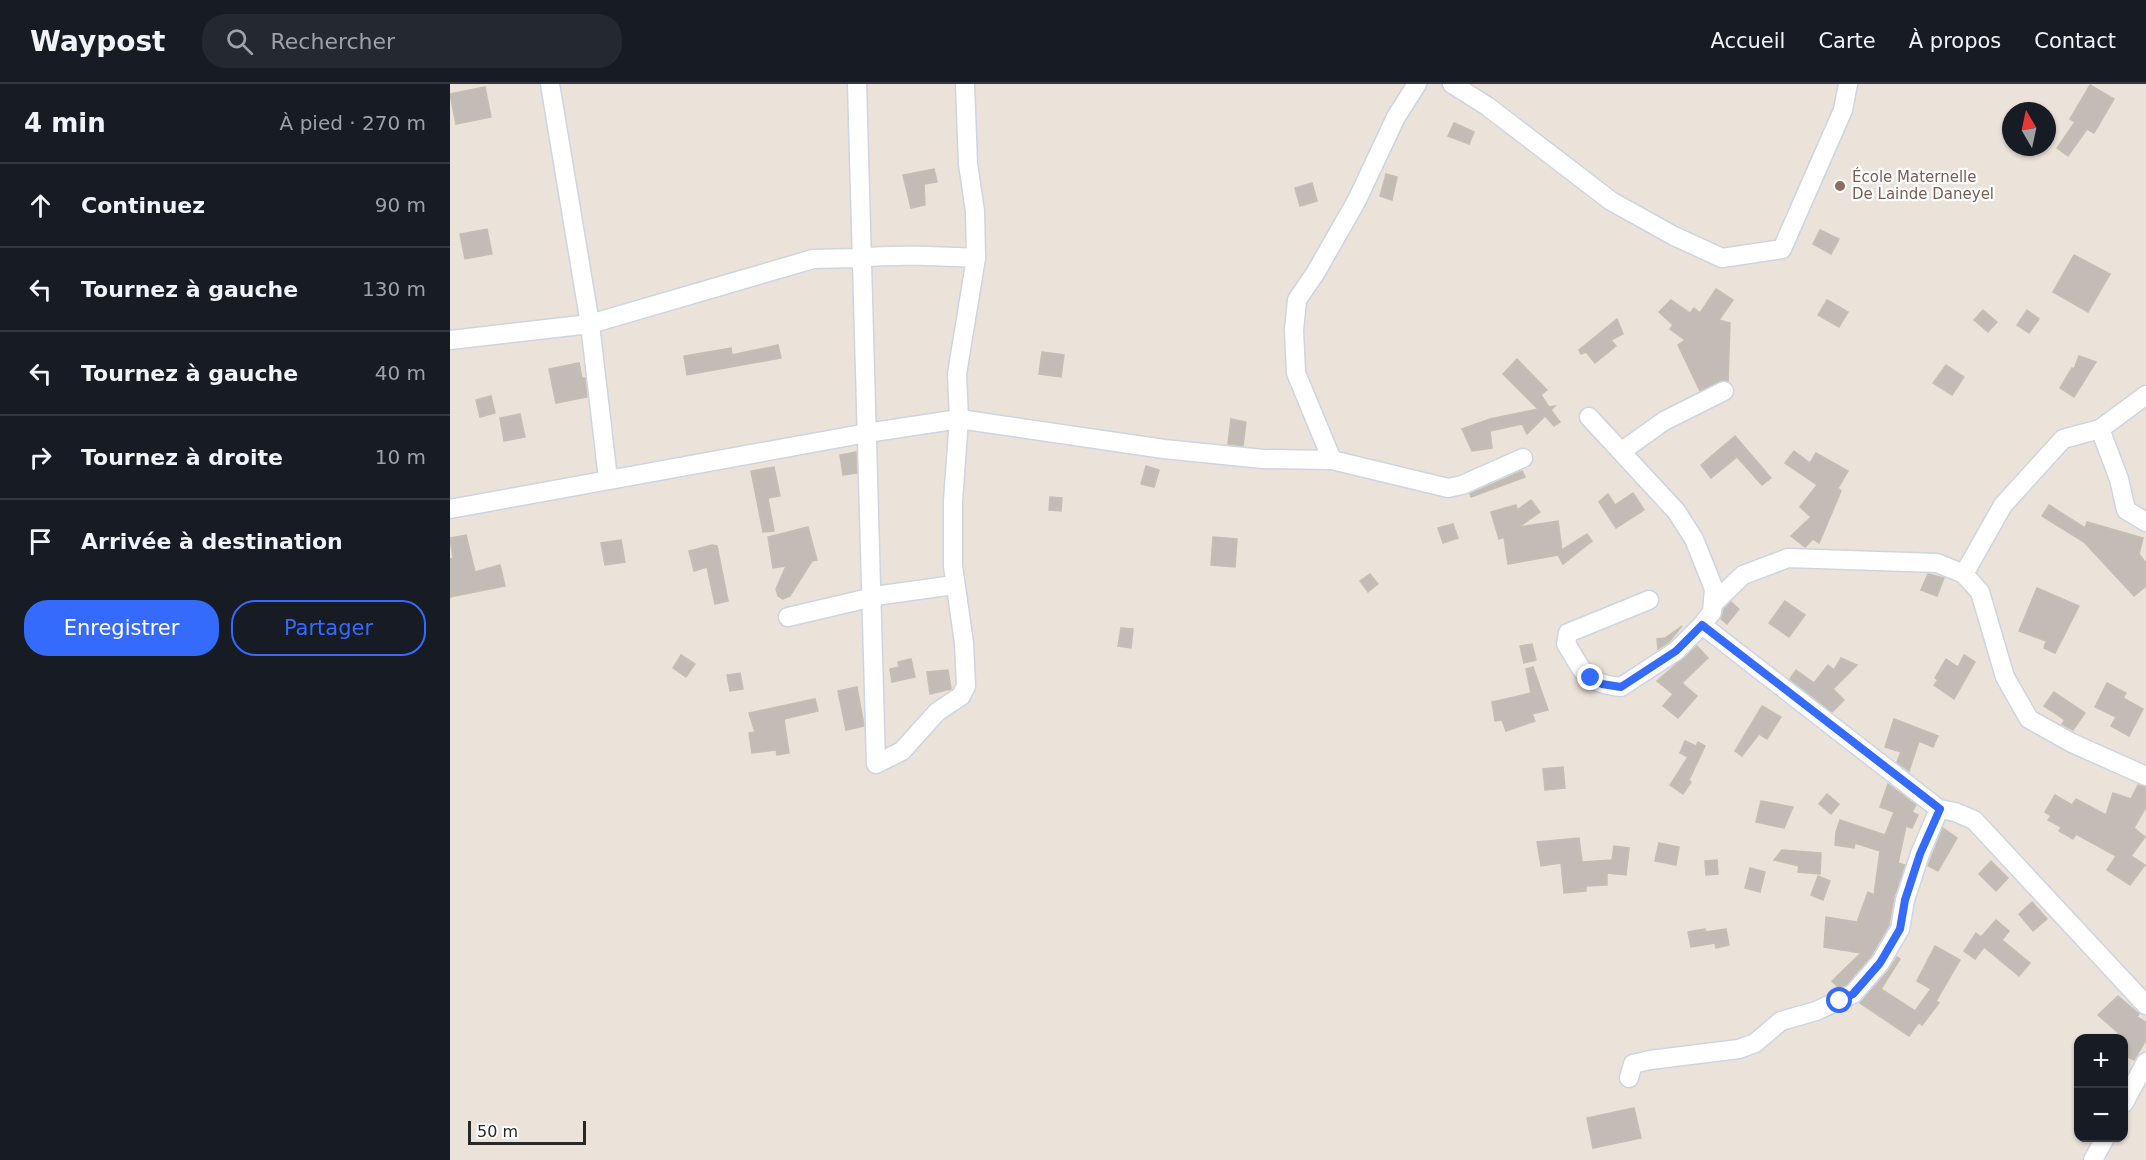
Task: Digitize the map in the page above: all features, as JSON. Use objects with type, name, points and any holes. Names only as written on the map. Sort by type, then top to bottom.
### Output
[{"type":"street","points":[[550,84],[590,324],[608,479]]},
{"type":"street","points":[[857,84],[876,764],[902,751],[937,712],[962,696],[966,686],[964,643],[954,585],[953,501],[959,419],[957,374],[975,258],[975,211],[968,164],[965,84]]},
{"type":"street","points":[[1332,460],[1296,373],[1294,330],[1297,300],[1316,272],[1357,200],[1396,117],[1417,84]]},
{"type":"street","points":[[1452,84],[1487,106],[1611,201],[1722,258],[1782,249],[1843,110],[1848,84]]},
{"type":"street","points":[[450,340],[590,324],[813,259],[910,255],[975,258]]},
{"type":"street","points":[[1622,451],[1664,421],[1724,391]]},
{"type":"street","points":[[1964,574],[2002,505],[2063,439],[2100,429],[2146,395]]},
{"type":"street","points":[[1589,417],[1676,511],[1694,539],[1714,589],[1714,603]]},
{"type":"street","points":[[450,509],[867,433],[959,419],[1164,449],[1263,459],[1332,460],[1448,488],[1462,485],[1523,458]]},
{"type":"street","points":[[2100,429],[2119,479],[2126,510],[2146,522]]},
{"type":"street","points":[[1649,600],[1568,633],[1566,644],[1578,669],[1602,684],[1621,687],[1676,651],[1702,625],[1714,603],[1743,575],[1788,558],[1937,563],[1964,574],[1980,592],[2005,677],[2030,719],[2072,743],[2146,776]]},
{"type":"street","points":[[788,616],[872,597],[954,585]]},
{"type":"street","points":[[1702,625],[1940,809],[1974,820],[2146,1005]]},
{"type":"street","points":[[1629,1078],[1633,1064],[1650,1059],[1721,1053],[1747,1046],[1766,1035],[1781,1021],[1816,1011],[1853,994],[1880,963],[1900,929],[1905,900],[1920,854],[1940,809]]},
{"type":"street","points":[[2128,1096],[2146,1062]]},
{"type":"street","points":[[2093,1160],[2102,1142]]},
{"type":"building","points":[[2090,85],[2114,99],[2094,133],[2087,129],[2068,156],[2057,148],[2075,122],[2070,119]]},
{"type":"building","points":[[485,87],[491,117],[456,124],[450,94]]},
{"type":"building","points":[[1454,123],[1474,132],[1469,144],[1448,136]]},
{"type":"building","points":[[934,169],[937,182],[924,184],[925,205],[911,208],[903,175]]},
{"type":"building","points":[[1386,174],[1397,177],[1392,200],[1380,196]]},
{"type":"building","points":[[1312,183],[1317,201],[1300,206],[1295,188]]},
{"type":"building","points":[[487,229],[492,254],[465,259],[460,234]]},
{"type":"building","points":[[1820,230],[1839,239],[1831,254],[1813,244]]},
{"type":"building","points":[[2074,255],[2110,274],[2088,312],[2053,292]]},
{"type":"building","points":[[1716,289],[1733,300],[1719,320],[1730,323],[1728,381],[1720,381],[1700,391],[1678,345],[1685,340],[1670,329],[1673,325],[1659,312],[1671,300],[1690,313],[1694,308],[1700,313]]},
{"type":"building","points":[[1827,300],[1848,312],[1839,327],[1818,315]]},
{"type":"building","points":[[1983,310],[1997,322],[1988,332],[1974,320]]},
{"type":"building","points":[[2027,310],[2039,319],[2029,333],[2017,325]]},
{"type":"building","points":[[1617,319],[1623,334],[1611,340],[1616,346],[1595,363],[1586,352],[1581,354],[1579,350]]},
{"type":"building","points":[[778,345],[781,358],[687,375],[684,356],[731,348],[732,355]]},
{"type":"building","points":[[1042,352],[1064,355],[1061,377],[1039,374]]},
{"type":"building","points":[[2079,356],[2096,362],[2074,397],[2060,388],[2072,368],[2074,369]]},
{"type":"building","points":[[1517,359],[1547,390],[1541,395],[1549,407],[1555,406],[1551,410],[1560,422],[1554,426],[1545,416],[1527,434],[1522,424],[1490,431],[1492,448],[1472,451],[1462,429],[1490,419],[1538,409],[1503,374]]},
{"type":"building","points":[[579,363],[582,378],[585,378],[587,397],[556,403],[549,369]]},
{"type":"building","points":[[1946,365],[1964,377],[1952,395],[1933,383]]},
{"type":"building","points":[[491,396],[495,413],[480,417],[476,400]]},
{"type":"building","points":[[520,414],[525,437],[504,441],[500,418]]},
{"type":"building","points":[[1231,419],[1246,422],[1243,446],[1228,444]]},
{"type":"building","points":[[1735,436],[1771,478],[1762,485],[1737,457],[1711,478],[1701,465]]},
{"type":"building","points":[[1794,451],[1810,463],[1816,453],[1848,471],[1838,488],[1841,491],[1819,543],[1813,539],[1805,547],[1791,536],[1811,517],[1800,507],[1817,485],[1785,463]]},
{"type":"building","points":[[856,452],[857,473],[843,475],[840,455]]},
{"type":"building","points":[[1146,466],[1159,470],[1154,487],[1141,484]]},
{"type":"building","points":[[774,467],[780,496],[768,498],[774,531],[763,532],[751,471]]},
{"type":"building","points":[[1522,471],[1525,477],[1471,497],[1470,494]]},
{"type":"building","points":[[1633,493],[1644,510],[1616,528],[1599,502],[1608,494],[1615,505]]},
{"type":"building","points":[[1050,497],[1062,498],[1061,511],[1049,510]]},
{"type":"building","points":[[1531,500],[1540,512],[1519,527],[1558,521],[1562,550],[1587,534],[1592,541],[1563,564],[1558,555],[1508,564],[1504,537],[1499,539],[1491,512],[1516,505],[1517,510]]},
{"type":"building","points":[[2049,505],[2085,528],[2087,522],[2143,538],[2139,554],[2146,563],[2146,586],[2134,596],[2084,542],[2042,516]]},
{"type":"building","points":[[1453,524],[1458,538],[1443,543],[1438,528]]},
{"type":"building","points":[[808,527],[817,560],[812,561],[790,596],[783,599],[778,596],[776,589],[786,566],[773,568],[768,537]]},
{"type":"building","points":[[466,535],[475,572],[500,565],[505,586],[450,597],[450,559],[453,558],[450,538]]},
{"type":"building","points":[[1213,537],[1237,539],[1235,567],[1211,565]]},
{"type":"building","points":[[621,540],[625,562],[605,565],[601,543]]},
{"type":"building","points":[[712,545],[717,546],[728,601],[715,604],[707,567],[694,571],[689,551]]},
{"type":"building","points":[[1370,574],[1378,584],[1368,592],[1360,581]]},
{"type":"building","points":[[1928,574],[1944,578],[1937,596],[1921,590]]},
{"type":"building","points":[[2037,588],[2079,606],[2055,653],[2044,648],[2046,641],[2019,631]]},
{"type":"building","points":[[1785,601],[1805,615],[1789,637],[1769,623]]},
{"type":"building","points":[[1731,602],[1739,609],[1727,624],[1721,619],[1724,609]]},
{"type":"building","points":[[1682,626],[1669,642],[1658,649],[1657,639],[1665,638]]},
{"type":"building","points":[[1121,628],[1133,629],[1131,648],[1118,646]]},
{"type":"building","points":[[1532,644],[1536,660],[1524,663],[1520,646]]},
{"type":"building","points":[[1697,646],[1708,658],[1682,683],[1697,696],[1678,718],[1663,706],[1673,694],[1657,681]]},
{"type":"building","points":[[681,655],[695,664],[686,677],[673,668]]},
{"type":"building","points":[[1964,655],[1975,662],[1954,699],[1934,685],[1938,680],[1935,678],[1946,659],[1958,667]]},
{"type":"building","points":[[1841,658],[1857,665],[1833,689],[1844,700],[1832,712],[1790,679],[1796,670],[1814,683],[1828,665],[1834,670]]},
{"type":"building","points":[[911,659],[915,677],[892,682],[890,669],[899,667],[898,662]]},
{"type":"building","points":[[1533,667],[1548,710],[1532,714],[1535,721],[1506,731],[1502,720],[1495,721],[1492,702],[1531,693],[1526,669]]},
{"type":"building","points":[[948,670],[951,689],[930,694],[927,672]]},
{"type":"building","points":[[740,673],[743,689],[730,691],[727,675]]},
{"type":"building","points":[[2107,683],[2126,693],[2123,698],[2143,709],[2129,736],[2111,726],[2116,717],[2095,707]]},
{"type":"building","points":[[857,687],[864,726],[846,730],[838,691]]},
{"type":"building","points":[[2054,692],[2085,713],[2073,730],[2062,724],[2065,720],[2044,706]]},
{"type":"building","points":[[815,699],[818,711],[784,719],[789,753],[777,755],[776,750],[752,753],[749,733],[755,732],[749,713]]},
{"type":"building","points":[[1762,706],[1781,717],[1767,739],[1759,734],[1742,756],[1735,751]]},
{"type":"building","points":[[1894,719],[1938,736],[1933,747],[1919,741],[1909,771],[1897,762],[1901,752],[1885,747]]},
{"type":"building","points":[[1685,741],[1696,746],[1698,742],[1705,746],[1689,780],[1691,782],[1683,794],[1670,785],[1688,757],[1680,753]]},
{"type":"building","points":[[1563,767],[1565,788],[1545,790],[1543,769]]},
{"type":"building","points":[[1888,784],[1916,805],[1912,812],[1918,815],[1912,828],[1906,826],[1898,863],[1905,865],[1894,897],[1889,925],[1871,956],[1846,985],[1839,988],[1832,981],[1861,953],[1824,947],[1826,917],[1857,922],[1868,892],[1874,895],[1880,851],[1855,843],[1854,848],[1835,845],[1836,832],[1840,820],[1885,835],[1894,812],[1880,807]]},
{"type":"building","points":[[2138,785],[2146,787],[2146,807],[2134,828],[2145,837],[2131,856],[2145,865],[2130,885],[2107,870],[2116,856],[2076,834],[2073,839],[2059,831],[2061,827],[2048,820],[2051,816],[2045,812],[2055,795],[2072,805],[2076,799],[2106,815],[2113,793],[2131,799]]},
{"type":"building","points":[[1827,794],[1839,804],[1831,814],[1819,804]]},
{"type":"building","points":[[1761,801],[1793,807],[1784,828],[1756,822]]},
{"type":"building","points":[[1943,828],[1957,838],[1938,871],[1928,866]]},
{"type":"building","points":[[1579,838],[1582,862],[1612,860],[1614,846],[1629,848],[1626,875],[1607,873],[1607,885],[1586,886],[1586,891],[1564,893],[1561,863],[1541,866],[1537,842]]},
{"type":"building","points":[[1659,843],[1679,847],[1676,865],[1655,861]]},
{"type":"building","points":[[1782,850],[1821,853],[1820,874],[1798,872],[1799,866],[1774,860]]},
{"type":"building","points":[[1717,860],[1718,874],[1706,875],[1705,861]]},
{"type":"building","points":[[1991,861],[2008,878],[1996,891],[1979,874]]},
{"type":"building","points":[[1750,868],[1765,872],[1760,892],[1745,888]]},
{"type":"building","points":[[1818,876],[1830,881],[1823,900],[1811,895]]},
{"type":"building","points":[[2032,902],[2047,919],[2033,931],[2019,914]]},
{"type":"building","points":[[1996,920],[2009,931],[2002,940],[2030,963],[2019,976],[1984,947],[1975,959],[1964,951],[1976,933],[1981,937]]},
{"type":"building","points":[[1705,929],[1705,932],[1726,929],[1729,945],[1716,948],[1715,943],[1691,947],[1688,932]]},
{"type":"building","points":[[1935,946],[1960,960],[1936,1001],[1939,1003],[1922,1025],[1919,1022],[1909,1036],[1860,1003],[1889,970],[1897,957],[1900,959],[1881,989],[1915,1011],[1931,989],[1917,981]]},
{"type":"building","points":[[2118,996],[2139,1014],[2137,1017],[2146,1022],[2146,1040],[2134,1060],[2128,1057],[2128,1034],[2119,1034],[2098,1015]]},
{"type":"building","points":[[1634,1108],[1641,1138],[1593,1148],[1587,1118]]},
{"type":"place","name":"École Maternelle De Lainde Daneyel","points":[[1840,186]]},
{"type":"route","points":[[1591,678],[1602,684],[1621,687],[1676,651],[1702,625],[1940,809],[1920,854],[1905,900],[1900,929],[1880,963],[1853,994],[1840,1001]]}]
